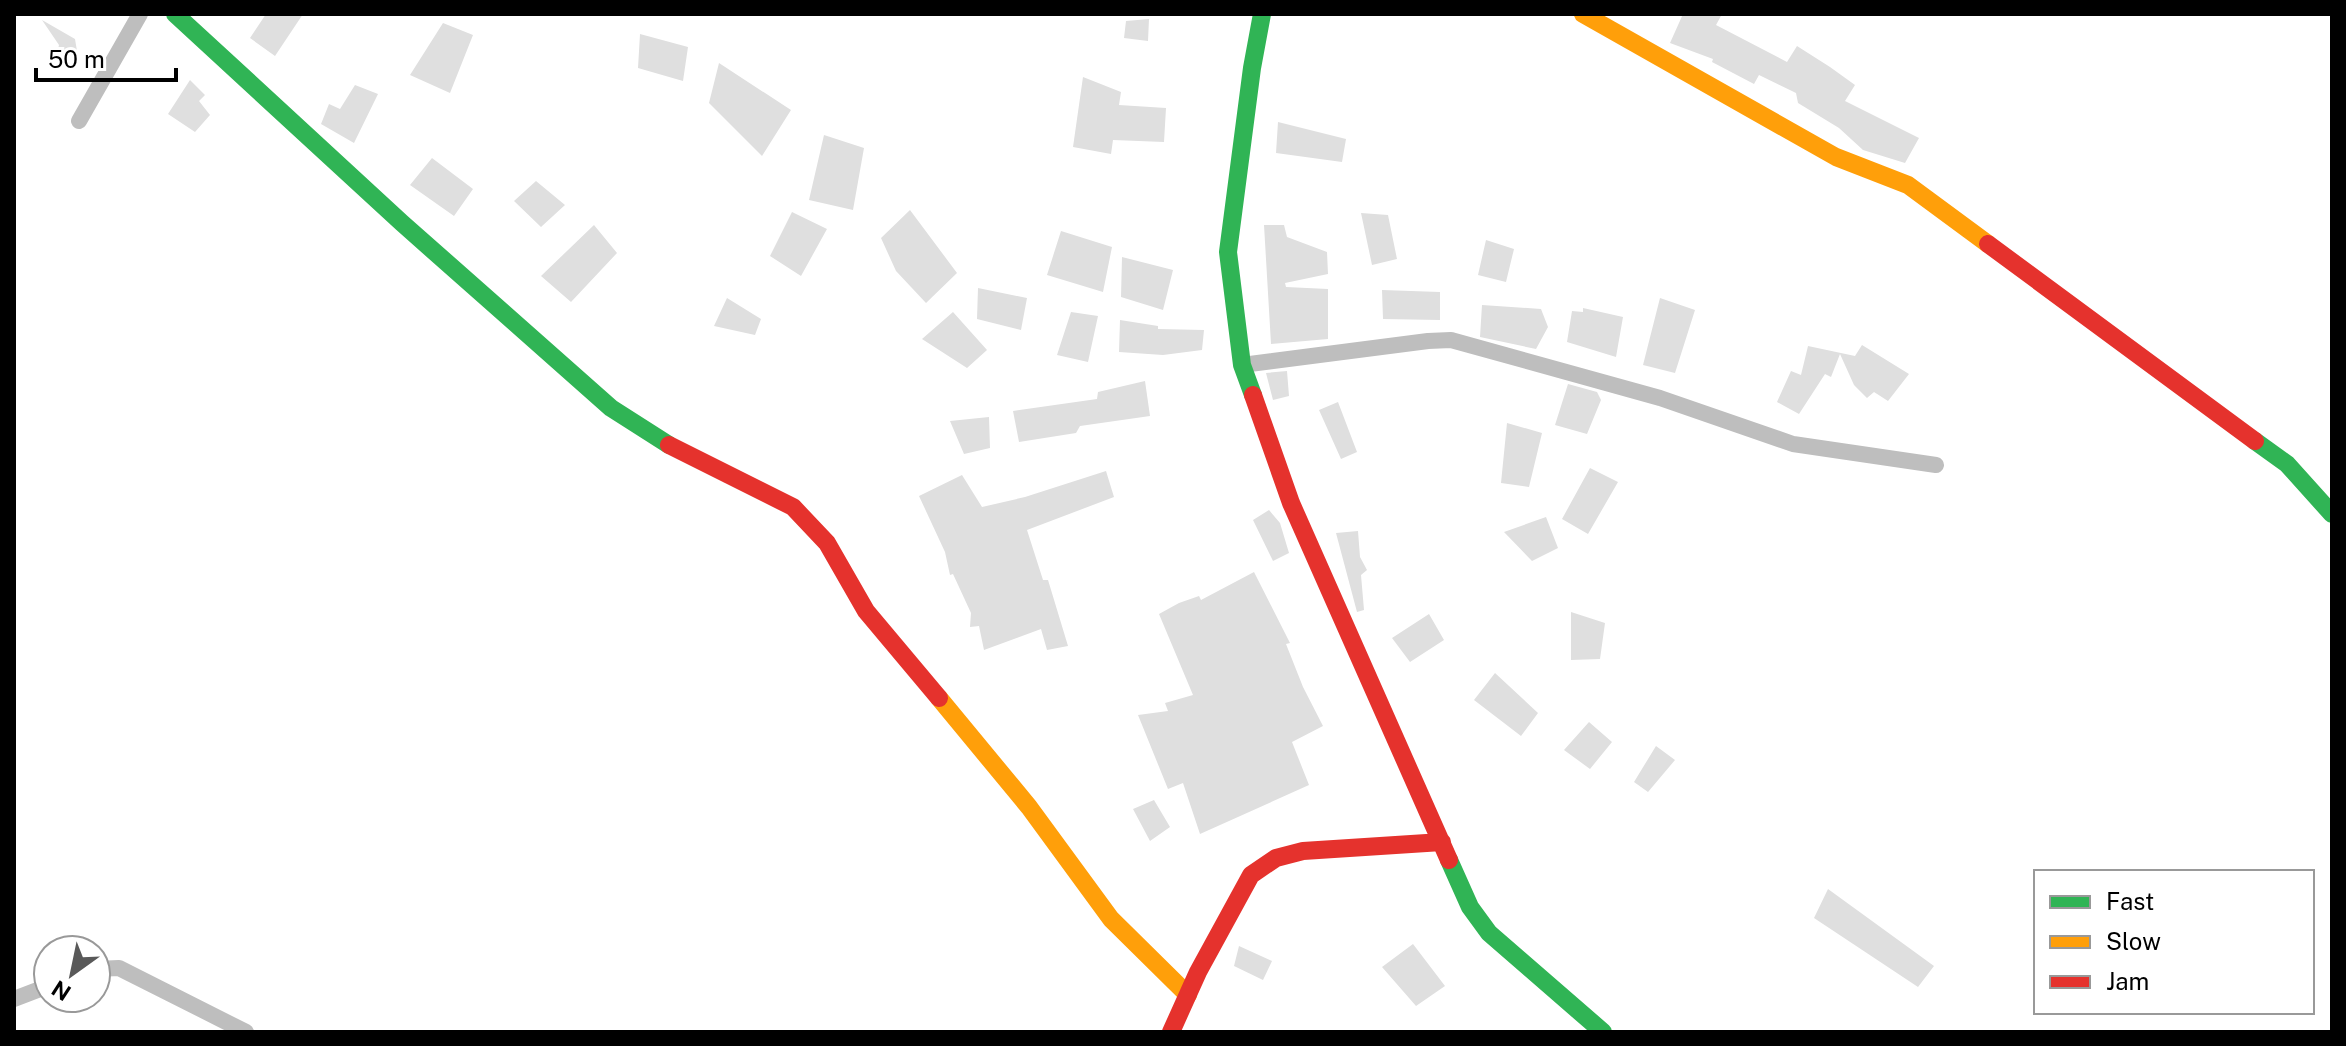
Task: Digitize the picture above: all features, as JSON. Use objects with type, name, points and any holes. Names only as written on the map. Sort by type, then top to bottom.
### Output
[{"type":"street","points":[[79,121],[140,14]]},
{"type":"street","points":[[175,14],[402,223],[611,408],[669,445],[793,507],[811,524],[827,543],[866,611],[1029,807],[1111,919],[1188,995]]},
{"type":"street","points":[[1262,14],[1228,252],[1242,365],[1291,503],[1470,907],[1489,933],[1603,1032]]},
{"type":"street","points":[[1583,14],[1836,157],[1908,185],[2287,464],[2332,514]]},
{"type":"street","points":[[1242,365],[1451,340],[1660,398],[1793,444],[1936,465]]},
{"type":"street","points":[[1171,1032],[1251,875],[1276,858],[1303,851],[1442,842]]},
{"type":"street","points":[[112,968],[119,968],[246,1032]]},
{"type":"building","points":[[266,14],[303,14],[275,56],[250,38]]},
{"type":"building","points":[[1683,14],[1722,14],[1716,25],[1787,62],[1797,46],[1830,67],[1855,85],[1845,101],[1919,138],[1905,163],[1863,150],[1839,128],[1798,103],[1796,93],[1759,75],[1754,84],[1712,62],[1713,59],[1670,43]]},
{"type":"building","points":[[1149,19],[1148,41],[1124,38],[1126,21]]},
{"type":"building","points":[[42,20],[75,39],[77,51],[57,53],[59,45]]},
{"type":"building","points":[[443,23],[473,35],[450,93],[410,75]]},
{"type":"building","points":[[640,34],[688,47],[683,81],[638,68]]},
{"type":"building","points":[[719,63],[791,110],[762,156],[709,103]]},
{"type":"building","points":[[1083,77],[1121,92],[1119,105],[1166,108],[1164,142],[1113,140],[1111,154],[1073,147]]},
{"type":"building","points":[[190,80],[205,95],[199,101],[210,115],[195,132],[168,114]]},
{"type":"building","points":[[355,85],[378,94],[354,143],[321,124],[329,104],[340,109]]},
{"type":"building","points":[[1278,122],[1346,139],[1342,162],[1276,153]]},
{"type":"building","points":[[824,135],[864,148],[853,210],[809,200]]},
{"type":"building","points":[[432,158],[473,189],[454,216],[410,185]]},
{"type":"building","points":[[536,181],[565,205],[541,227],[514,201]]},
{"type":"building","points":[[910,210],[957,273],[926,303],[896,271],[881,238]]},
{"type":"building","points":[[792,212],[827,229],[801,276],[770,256]]},
{"type":"building","points":[[1361,213],[1388,215],[1397,259],[1372,265]]},
{"type":"building","points":[[594,225],[617,253],[571,302],[541,276]]},
{"type":"building","points":[[1264,225],[1284,225],[1287,237],[1327,252],[1328,274],[1285,283],[1286,287],[1328,289],[1328,339],[1271,344]]},
{"type":"building","points":[[1061,231],[1112,247],[1103,292],[1047,275]]},
{"type":"building","points":[[1486,240],[1514,249],[1506,282],[1478,275]]},
{"type":"building","points":[[1122,257],[1173,270],[1163,310],[1121,297]]},
{"type":"building","points":[[978,288],[1027,298],[1021,330],[977,319]]},
{"type":"building","points":[[1382,290],[1440,292],[1440,320],[1383,319]]},
{"type":"building","points":[[727,298],[761,319],[755,335],[714,326]]},
{"type":"building","points":[[1660,298],[1695,310],[1675,373],[1643,365]]},
{"type":"building","points":[[1482,305],[1541,309],[1548,327],[1536,349],[1480,337]]},
{"type":"building","points":[[1583,308],[1623,317],[1616,357],[1567,342],[1572,311],[1583,312]]},
{"type":"building","points":[[953,312],[987,350],[967,368],[922,339]]},
{"type":"building","points":[[1071,312],[1098,316],[1088,362],[1057,355]]},
{"type":"building","points":[[1120,320],[1158,326],[1158,329],[1204,330],[1202,350],[1163,355],[1119,352]]},
{"type":"building","points":[[1862,345],[1909,374],[1888,401],[1874,392],[1867,398],[1854,385],[1840,354],[1831,377],[1825,374],[1799,414],[1777,402],[1791,371],[1801,375],[1808,346],[1855,356]]},
{"type":"building","points":[[1287,371],[1289,396],[1273,400],[1266,373]]},
{"type":"building","points":[[1145,381],[1150,416],[1080,426],[1076,433],[1019,442],[1013,411],[1097,399],[1098,392]]},
{"type":"building","points":[[1568,384],[1597,392],[1601,400],[1587,434],[1555,425]]},
{"type":"building","points":[[1338,402],[1357,452],[1341,459],[1319,410]]},
{"type":"building","points":[[989,417],[990,448],[964,454],[950,421]]},
{"type":"building","points":[[1507,423],[1542,433],[1529,487],[1501,483]]},
{"type":"building","points":[[1590,468],[1618,482],[1588,534],[1562,519]]},
{"type":"building","points":[[1106,471],[1114,497],[1027,530],[1043,580],[1048,580],[1068,646],[1047,650],[1041,629],[984,650],[979,626],[970,627],[971,613],[953,574],[950,575],[945,552],[919,496],[962,475],[982,507]]},
{"type":"building","points":[[1269,510],[1280,523],[1289,553],[1273,561],[1253,520]]},
{"type":"building","points":[[1546,517],[1558,548],[1532,561],[1504,532]]},
{"type":"building","points":[[1358,531],[1360,557],[1367,570],[1361,575],[1364,610],[1357,612],[1336,533]]},
{"type":"building","points":[[1254,572],[1290,643],[1286,644],[1303,687],[1323,726],[1292,742],[1309,785],[1200,834],[1183,783],[1168,789],[1138,715],[1168,711],[1165,703],[1193,695],[1159,614],[1199,596],[1201,600]]},
{"type":"building","points":[[1571,612],[1605,623],[1600,659],[1571,660]]},
{"type":"building","points":[[1429,614],[1444,640],[1410,662],[1392,638]]},
{"type":"building","points":[[1495,673],[1538,713],[1521,736],[1474,700]]},
{"type":"building","points":[[1589,722],[1612,742],[1590,769],[1564,750]]},
{"type":"building","points":[[1656,746],[1675,760],[1648,792],[1634,782]]},
{"type":"building","points":[[1154,800],[1170,827],[1150,841],[1133,809]]},
{"type":"building","points":[[1828,889],[1934,966],[1918,987],[1814,918]]},
{"type":"building","points":[[1413,944],[1445,986],[1416,1006],[1382,967]]},
{"type":"building","points":[[1239,946],[1272,961],[1263,980],[1234,966]]},
{"type":"traffic: fast","points":[[175,14],[402,223],[611,408],[669,445]]},
{"type":"traffic: fast","points":[[1253,395],[1242,365],[1228,252],[1262,14]]},
{"type":"traffic: fast","points":[[2255,441],[2287,464],[2332,514]]},
{"type":"traffic: fast","points":[[1449,860],[1470,907],[1489,933],[1603,1032]]},
{"type":"traffic: slow","points":[[1583,14],[1836,157],[1908,185],[1988,244]]},
{"type":"traffic: slow","points":[[939,698],[1029,807],[1111,919],[1188,995]]},
{"type":"traffic: jam","points":[[1988,244],[2255,441]]},
{"type":"traffic: jam","points":[[1253,395],[1291,503],[1449,860]]},
{"type":"traffic: jam","points":[[669,445],[793,507],[827,543],[866,611],[939,698]]},
{"type":"traffic: jam","points":[[1171,1032],[1198,972],[1251,875],[1276,858],[1303,851],[1442,842]]}]
